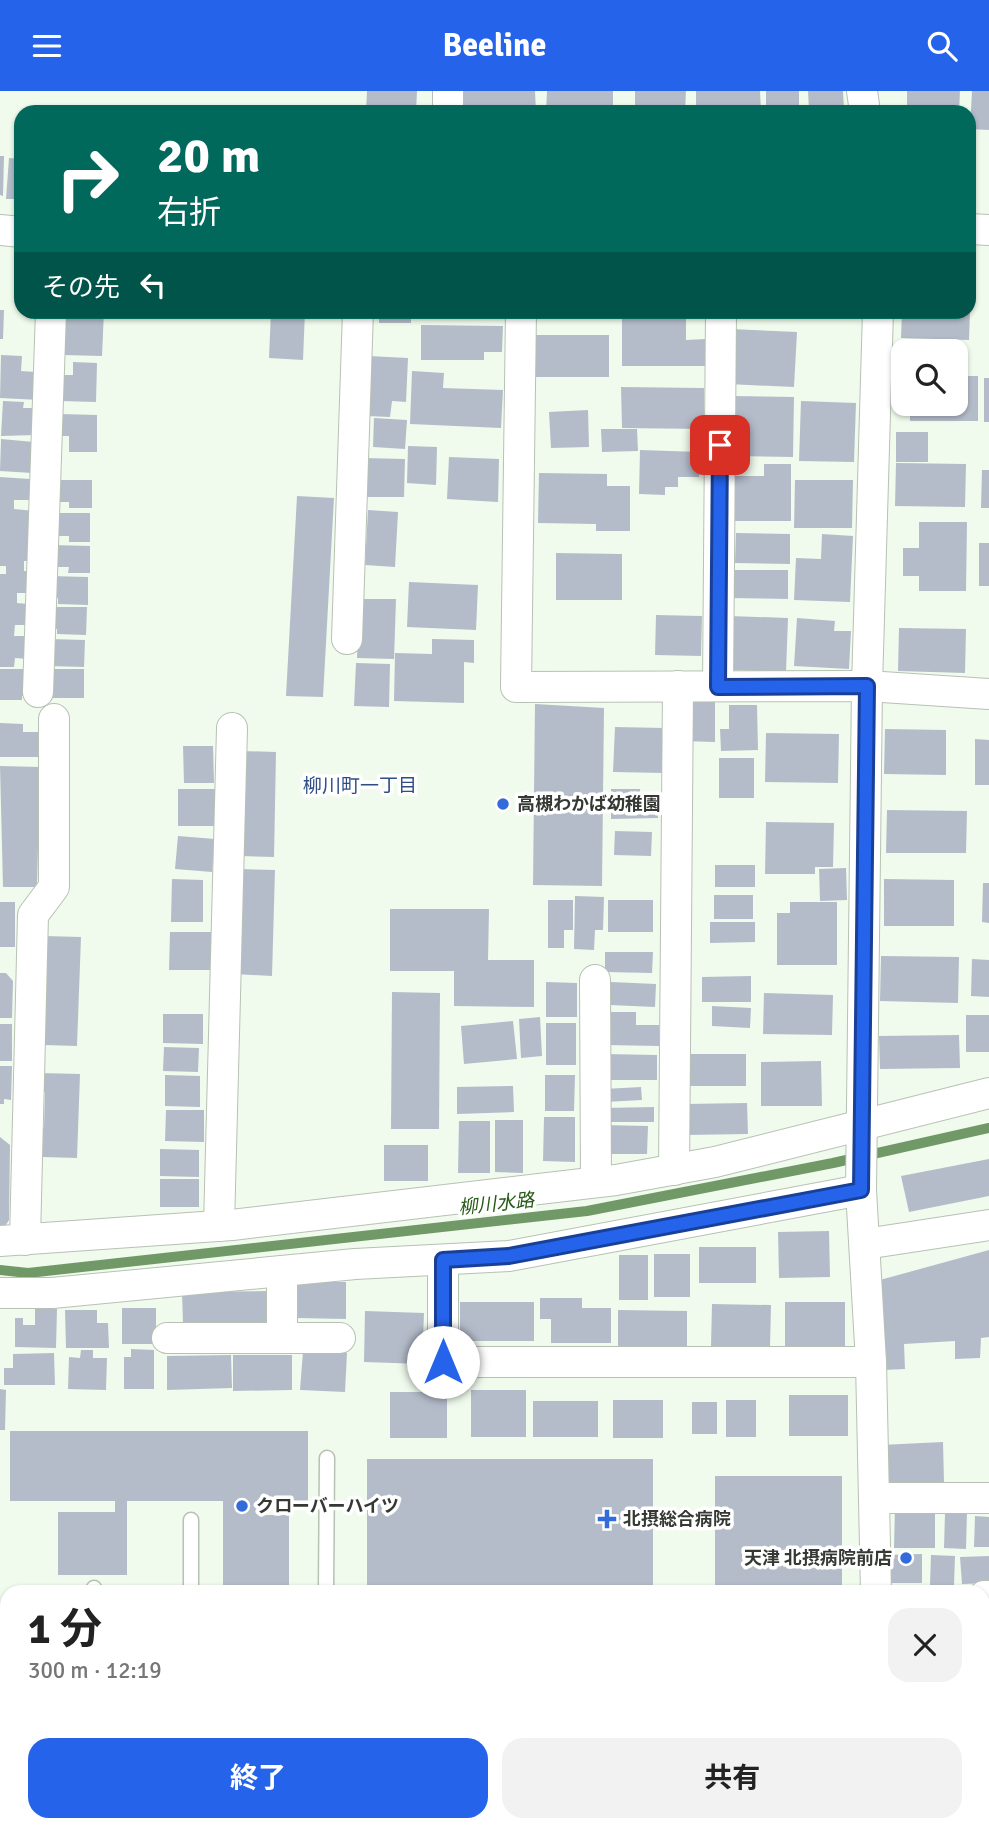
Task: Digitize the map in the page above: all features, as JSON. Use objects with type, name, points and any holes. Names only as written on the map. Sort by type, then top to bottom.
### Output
[{"type":"street","points":[[37,692],[51,319]]},
{"type":"street","points":[[347,639],[358,319]]},
{"type":"street","points":[[521,319],[516,687],[867,686],[989,694]]},
{"type":"street","points":[[718,687],[721,319]]},
{"type":"street","points":[[876,1585],[871,1362],[861,1183],[867,686],[878,319]]},
{"type":"street","points":[[674,1170],[678,687]]},
{"type":"street","points":[[54,719],[54,887],[33,915],[13,1240],[219,1226],[596,1182],[674,1170],[862,1132],[989,1093]]},
{"type":"street","points":[[219,1226],[232,728]]},
{"type":"street","points":[[595,980],[596,1182]]},
{"type":"street","points":[[0,1293],[52,1293],[282,1271],[509,1256],[861,1183]]},
{"type":"street","points":[[864,1244],[989,1224]]},
{"type":"street","points":[[443,1260],[443,1362],[871,1362]]},
{"type":"street","points":[[282,1271],[282,1338]]},
{"type":"street","points":[[167,1338],[340,1338]]},
{"type":"street","points":[[875,1498],[989,1498]]},
{"type":"lane","points":[[326,1585],[327,1458]]},
{"type":"lane","points":[[191,1520],[191,1585]]},
{"type":"building","points":[[367,91],[417,91],[416,105],[366,105]]},
{"type":"building","points":[[464,91],[535,91],[536,105],[464,105]]},
{"type":"building","points":[[547,91],[613,91],[613,105],[546,105]]},
{"type":"building","points":[[635,91],[686,91],[685,105],[635,105]]},
{"type":"building","points":[[696,91],[760,91],[761,105],[696,105]]},
{"type":"building","points":[[766,91],[799,91],[799,105],[766,105]]},
{"type":"building","points":[[808,91],[843,91],[844,105],[809,105]]},
{"type":"building","points":[[907,91],[960,91],[959,105],[907,105]]},
{"type":"building","points":[[972,91],[989,91],[989,130],[976,129],[976,105],[971,105]]},
{"type":"building","points":[[0,156],[4,156],[3,196],[0,195]]},
{"type":"building","points":[[9,158],[14,158],[14,199],[6,199]]},
{"type":"building","points":[[0,310],[4,310],[3,339],[0,339]]},
{"type":"building","points":[[65,319],[104,319],[102,356],[63,355]]},
{"type":"building","points":[[271,319],[305,319],[303,360],[269,358]]},
{"type":"building","points":[[379,319],[411,319],[411,323],[379,323]]},
{"type":"building","points":[[622,319],[686,319],[686,340],[706,339],[706,366],[622,366]]},
{"type":"building","points":[[902,319],[970,319],[969,340],[901,338]]},
{"type":"building","points":[[421,325],[503,326],[502,352],[484,352],[484,360],[421,360]]},
{"type":"building","points":[[731,329],[797,332],[794,387],[728,384]]},
{"type":"building","points":[[535,335],[609,335],[609,377],[535,377]]},
{"type":"building","points":[[1,355],[22,356],[21,371],[36,372],[40,400],[0,398]]},
{"type":"building","points":[[369,356],[408,358],[406,402],[392,401],[390,417],[366,416]]},
{"type":"building","points":[[73,362],[97,363],[96,402],[61,401],[61,375],[73,375]]},
{"type":"building","points":[[412,371],[444,373],[443,388],[503,390],[501,428],[410,424]]},
{"type":"building","points":[[968,376],[978,376],[978,421],[910,421],[910,416],[968,416]]},
{"type":"building","points":[[984,378],[989,378],[989,422],[984,422]]},
{"type":"building","points":[[621,387],[704,388],[704,429],[622,428]]},
{"type":"building","points":[[733,396],[794,397],[793,457],[732,456]]},
{"type":"building","points":[[3,401],[24,402],[23,408],[36,408],[35,435],[1,436]]},
{"type":"building","points":[[801,401],[856,403],[854,462],[799,461]]},
{"type":"building","points":[[588,410],[589,447],[551,448],[549,412]]},
{"type":"building","points":[[60,414],[97,415],[97,452],[69,452],[69,436],[60,436]]},
{"type":"building","points":[[374,418],[407,420],[405,449],[373,447]]},
{"type":"building","points":[[601,429],[637,429],[638,451],[602,452]]},
{"type":"building","points":[[896,432],[928,432],[928,462],[896,462]]},
{"type":"building","points":[[1,439],[34,442],[32,473],[0,471]]},
{"type":"building","points":[[408,446],[437,447],[436,485],[407,483]]},
{"type":"building","points":[[640,450],[700,452],[699,477],[678,477],[678,487],[665,487],[665,495],[639,494]]},
{"type":"building","points":[[449,457],[499,459],[498,502],[447,499]]},
{"type":"building","points":[[365,458],[405,459],[404,497],[365,497]]},
{"type":"building","points":[[896,463],[966,464],[965,507],[895,506]]},
{"type":"building","points":[[764,464],[791,464],[791,521],[733,521],[733,476],[764,476]]},
{"type":"building","points":[[982,470],[989,470],[989,508],[981,508]]},
{"type":"building","points":[[539,473],[607,474],[607,486],[630,486],[630,531],[596,531],[596,524],[538,523]]},
{"type":"building","points":[[0,477],[30,479],[29,500],[14,500],[14,509],[35,511],[32,561],[24,561],[24,571],[29,571],[28,593],[17,593],[17,603],[28,604],[26,625],[15,625],[14,636],[28,636],[27,659],[15,658],[14,667],[0,667],[0,574],[6,574],[6,566],[0,566]]},
{"type":"building","points":[[52,480],[92,480],[92,508],[69,508],[69,502],[52,502]]},
{"type":"building","points":[[795,480],[853,480],[852,528],[794,528]]},
{"type":"building","points":[[297,496],[334,498],[323,697],[286,696]]},
{"type":"building","points":[[368,510],[398,512],[395,567],[365,565]]},
{"type":"building","points":[[53,513],[90,513],[90,542],[69,542],[69,536],[53,536]]},
{"type":"building","points":[[919,522],[967,522],[966,591],[919,591],[919,576],[903,576],[903,548],[919,548]]},
{"type":"building","points":[[736,533],[790,534],[790,564],[735,563]]},
{"type":"building","points":[[822,534],[853,536],[850,602],[794,600],[796,558],[821,559]]},
{"type":"building","points":[[979,543],[989,543],[989,586],[979,586]]},
{"type":"building","points":[[52,545],[90,546],[90,573],[68,573],[69,567],[52,567]]},
{"type":"building","points":[[556,553],[622,554],[622,600],[556,600]]},
{"type":"building","points":[[727,570],[788,570],[788,599],[727,598]]},
{"type":"building","points":[[49,576],[88,577],[88,605],[58,604],[58,598],[49,598]]},
{"type":"building","points":[[409,582],[478,585],[476,630],[407,627]]},
{"type":"building","points":[[359,599],[396,599],[394,659],[357,658]]},
{"type":"building","points":[[48,607],[87,607],[86,635],[57,634],[57,629],[47,628]]},
{"type":"building","points":[[656,615],[702,616],[701,656],[655,655]]},
{"type":"building","points":[[729,616],[788,618],[786,672],[728,670]]},
{"type":"building","points":[[797,618],[835,621],[834,631],[851,631],[849,669],[794,666]]},
{"type":"building","points":[[899,628],[966,629],[965,673],[898,671]]},
{"type":"building","points":[[49,639],[85,640],[84,667],[48,666]]},
{"type":"building","points":[[432,639],[474,640],[474,663],[464,662],[464,703],[394,701],[395,653],[432,654]]},
{"type":"building","points":[[356,663],[390,664],[389,707],[354,706]]},
{"type":"building","points":[[0,669],[28,669],[28,696],[22,696],[22,700],[0,700]]},
{"type":"building","points":[[45,669],[84,669],[84,698],[52,698]]},
{"type":"building","points":[[682,700],[715,701],[715,742],[681,741]]},
{"type":"building","points":[[535,704],[604,708],[602,886],[533,885]]},
{"type":"building","points":[[729,705],[757,705],[758,750],[721,751],[720,729],[729,729]]},
{"type":"building","points":[[0,723],[23,724],[23,732],[40,732],[40,757],[0,757]]},
{"type":"building","points":[[615,727],[665,728],[664,773],[613,772]]},
{"type":"building","points":[[885,729],[946,730],[946,775],[884,774]]},
{"type":"building","points":[[766,733],[839,734],[838,783],[765,782]]},
{"type":"building","points":[[975,739],[989,740],[989,785],[975,785]]},
{"type":"building","points":[[183,746],[213,746],[214,783],[184,783]]},
{"type":"building","points":[[242,751],[276,752],[274,857],[241,856]]},
{"type":"building","points":[[719,758],[754,758],[754,798],[719,798]]},
{"type":"building","points":[[0,766],[40,767],[37,887],[3,887]]},
{"type":"building","points":[[178,789],[216,789],[216,826],[178,826]]},
{"type":"building","points":[[611,789],[640,789],[640,798],[658,798],[658,818],[611,819]]},
{"type":"building","points":[[887,810],[967,811],[966,853],[886,853]]},
{"type":"building","points":[[766,822],[834,823],[833,867],[815,867],[815,874],[765,874]]},
{"type":"building","points":[[615,831],[652,832],[651,856],[614,855]]},
{"type":"building","points":[[178,836],[215,839],[212,872],[175,869]]},
{"type":"building","points":[[715,865],[755,865],[755,887],[715,887]]},
{"type":"building","points":[[846,868],[847,900],[820,901],[819,869]]},
{"type":"building","points":[[239,869],[275,870],[272,976],[235,974]]},
{"type":"building","points":[[172,879],[203,880],[203,922],[171,922]]},
{"type":"building","points":[[884,879],[954,880],[954,926],[884,926]]},
{"type":"building","points":[[983,883],[989,883],[989,923],[982,922]]},
{"type":"building","points":[[714,895],[753,895],[753,919],[714,919]]},
{"type":"building","points":[[575,896],[604,897],[603,930],[595,930],[594,950],[574,949]]},
{"type":"building","points":[[548,900],[573,900],[573,930],[564,930],[564,948],[548,948]]},
{"type":"building","points":[[608,900],[653,900],[653,932],[608,932]]},
{"type":"building","points":[[0,902],[15,902],[15,947],[0,947]]},
{"type":"building","points":[[790,902],[837,902],[837,965],[777,965],[777,913],[790,913]]},
{"type":"building","points":[[390,909],[489,909],[488,960],[534,960],[534,1007],[454,1006],[454,971],[390,971]]},
{"type":"building","points":[[710,922],[755,922],[755,942],[710,943]]},
{"type":"building","points":[[170,932],[213,932],[213,970],[169,970]]},
{"type":"building","points":[[43,936],[81,937],[77,1046],[44,1045]]},
{"type":"building","points":[[605,952],[653,952],[652,973],[605,972]]},
{"type":"building","points":[[881,956],[959,957],[958,1003],[880,1001]]},
{"type":"building","points":[[972,959],[989,960],[989,997],[971,996]]},
{"type":"building","points":[[0,973],[6,973],[13,981],[12,1018],[0,1018]]},
{"type":"building","points":[[751,976],[751,1002],[702,1002],[702,977]]},
{"type":"building","points":[[546,982],[577,983],[577,1017],[546,1017]]},
{"type":"building","points":[[611,982],[656,984],[655,1007],[610,1005]]},
{"type":"building","points":[[392,992],[440,993],[439,1129],[391,1129]]},
{"type":"building","points":[[764,993],[833,995],[832,1035],[763,1034]]},
{"type":"building","points":[[712,1006],[751,1008],[750,1028],[712,1026]]},
{"type":"building","points":[[605,1012],[636,1012],[636,1025],[659,1025],[659,1046],[605,1045]]},
{"type":"building","points":[[163,1014],[203,1014],[203,1044],[163,1043]]},
{"type":"building","points":[[966,1015],[989,1015],[989,1052],[966,1052]]},
{"type":"building","points":[[540,1017],[542,1056],[521,1058],[519,1019]]},
{"type":"building","points":[[513,1021],[517,1059],[464,1064],[461,1026]]},
{"type":"building","points":[[546,1023],[576,1023],[576,1065],[546,1065]]},
{"type":"building","points":[[0,1024],[12,1024],[12,1061],[0,1061]]},
{"type":"building","points":[[959,1035],[960,1068],[880,1069],[879,1036]]},
{"type":"building","points":[[164,1047],[199,1048],[198,1072],[163,1071]]},
{"type":"building","points":[[605,1054],[657,1055],[657,1080],[605,1080]]},
{"type":"building","points":[[686,1054],[746,1054],[746,1086],[686,1086]]},
{"type":"building","points":[[821,1061],[822,1106],[761,1106],[761,1062]]},
{"type":"building","points":[[0,1066],[12,1066],[11,1100],[4,1099],[4,1104],[0,1104]]},
{"type":"building","points":[[40,1073],[80,1074],[77,1158],[43,1157],[43,1151],[38,1150],[39,1128],[44,1128],[45,1092],[40,1092]]},
{"type":"building","points":[[165,1075],[200,1076],[200,1107],[165,1106]]},
{"type":"building","points":[[545,1075],[575,1075],[574,1111],[545,1111]]},
{"type":"building","points":[[513,1086],[514,1112],[457,1114],[457,1087]]},
{"type":"building","points":[[641,1087],[642,1100],[605,1102],[604,1089]]},
{"type":"building","points":[[747,1103],[748,1134],[686,1135],[685,1104]]},
{"type":"building","points":[[654,1107],[654,1122],[603,1122],[603,1108]]},
{"type":"building","points":[[166,1110],[204,1110],[204,1142],[165,1141]]},
{"type":"building","points":[[544,1117],[575,1117],[575,1162],[543,1161]]},
{"type":"building","points":[[495,1120],[523,1120],[523,1173],[495,1172]]},
{"type":"building","points":[[459,1121],[490,1121],[490,1173],[458,1173]]},
{"type":"building","points":[[603,1125],[648,1126],[647,1154],[603,1154]]},
{"type":"building","points":[[0,1137],[10,1145],[9,1220],[4,1228],[0,1228]]},
{"type":"building","points":[[384,1145],[428,1145],[428,1181],[384,1181]]},
{"type":"building","points":[[160,1149],[199,1150],[199,1177],[160,1176]]},
{"type":"building","points":[[989,1159],[989,1196],[909,1212],[901,1176]]},
{"type":"building","points":[[160,1179],[199,1179],[199,1207],[160,1207]]},
{"type":"building","points":[[829,1231],[830,1277],[779,1278],[778,1232]]},
{"type":"building","points":[[699,1247],[756,1247],[756,1283],[699,1283]]},
{"type":"building","points":[[989,1250],[989,1337],[981,1338],[980,1358],[955,1359],[955,1341],[904,1344],[905,1369],[884,1370],[880,1280]]},
{"type":"building","points":[[654,1254],[690,1254],[690,1297],[654,1297]]},
{"type":"building","points":[[619,1255],[648,1255],[648,1300],[619,1300]]},
{"type":"building","points":[[297,1282],[346,1282],[346,1319],[297,1318]]},
{"type":"building","points":[[269,1291],[270,1324],[183,1325],[182,1292]]},
{"type":"building","points":[[540,1298],[582,1298],[582,1308],[611,1308],[611,1343],[551,1343],[551,1319],[540,1319]]},
{"type":"building","points":[[460,1302],[534,1302],[534,1341],[460,1341]]},
{"type":"building","points":[[785,1302],[845,1302],[845,1347],[785,1347]]},
{"type":"building","points":[[712,1304],[771,1305],[770,1347],[711,1346]]},
{"type":"building","points":[[122,1308],[156,1308],[156,1344],[122,1344]]},
{"type":"building","points":[[35,1309],[57,1309],[56,1348],[15,1347],[15,1318],[23,1318],[23,1325],[35,1325]]},
{"type":"building","points":[[65,1310],[97,1310],[97,1323],[108,1323],[109,1348],[66,1348]]},
{"type":"building","points":[[618,1310],[687,1311],[687,1351],[618,1351]]},
{"type":"building","points":[[365,1311],[424,1313],[422,1364],[364,1362]]},
{"type":"building","points":[[131,1349],[154,1350],[154,1389],[124,1389],[124,1357],[131,1357]]},
{"type":"building","points":[[81,1350],[93,1350],[93,1358],[107,1358],[106,1390],[68,1389],[69,1357],[80,1358]]},
{"type":"building","points":[[303,1351],[347,1353],[345,1392],[300,1390]]},
{"type":"building","points":[[54,1353],[55,1385],[4,1385],[4,1368],[13,1368],[13,1354]]},
{"type":"building","points":[[231,1355],[232,1388],[167,1390],[167,1356]]},
{"type":"building","points":[[233,1355],[292,1355],[292,1390],[233,1391]]},
{"type":"building","points":[[0,1389],[6,1390],[5,1430],[0,1430]]},
{"type":"building","points":[[471,1390],[526,1390],[526,1437],[471,1437]]},
{"type":"building","points":[[390,1392],[447,1392],[447,1438],[390,1438]]},
{"type":"building","points":[[789,1395],[848,1395],[848,1436],[789,1436]]},
{"type":"building","points":[[613,1400],[663,1400],[663,1438],[613,1438]]},
{"type":"building","points":[[726,1400],[756,1400],[756,1437],[726,1437]]},
{"type":"building","points":[[533,1401],[598,1401],[598,1437],[533,1437]]},
{"type":"building","points":[[692,1402],[717,1402],[717,1434],[692,1434]]},
{"type":"building","name":"クローバーハイツ","points":[[10,1431],[308,1431],[308,1501],[262,1501],[262,1515],[289,1515],[289,1585],[223,1585],[223,1501],[127,1501],[127,1575],[58,1575],[58,1512],[115,1512],[115,1501],[10,1501]]},
{"type":"building","points":[[943,1442],[944,1483],[882,1485],[881,1445]]},
{"type":"building","points":[[367,1459],[653,1459],[653,1585],[367,1585]]},
{"type":"building","points":[[715,1476],[842,1476],[842,1585],[715,1585]]},
{"type":"building","points":[[895,1506],[935,1506],[935,1548],[894,1548]]},
{"type":"building","points":[[945,1513],[967,1513],[966,1549],[944,1548]]},
{"type":"building","points":[[975,1516],[989,1517],[989,1547],[974,1547]]},
{"type":"building","points":[[922,1554],[922,1583],[881,1583],[881,1555]]},
{"type":"building","points":[[931,1555],[955,1556],[954,1585],[930,1585]]},
{"type":"building","points":[[989,1556],[989,1583],[962,1584],[960,1557]]},
{"type":"waterway","name":"柳川水路","points":[[0,1270],[28,1273],[587,1211],[833,1163],[989,1128]]},
{"type":"place","name":"高槻わかば幼稚園","points":[[503,804]]},
{"type":"place","name":"クローバーハイツ","points":[[242,1506]]},
{"type":"place","name":"北摂総合病院","points":[[607,1519]]},
{"type":"place","name":"天津 北摂病院前店","points":[[906,1558]]},
{"type":"district","name":"柳川町一丁目","points":[[360,785]]},
{"type":"route","points":[[443,1362],[443,1260],[509,1256],[861,1190],[867,686],[718,687],[720,445]]}]
